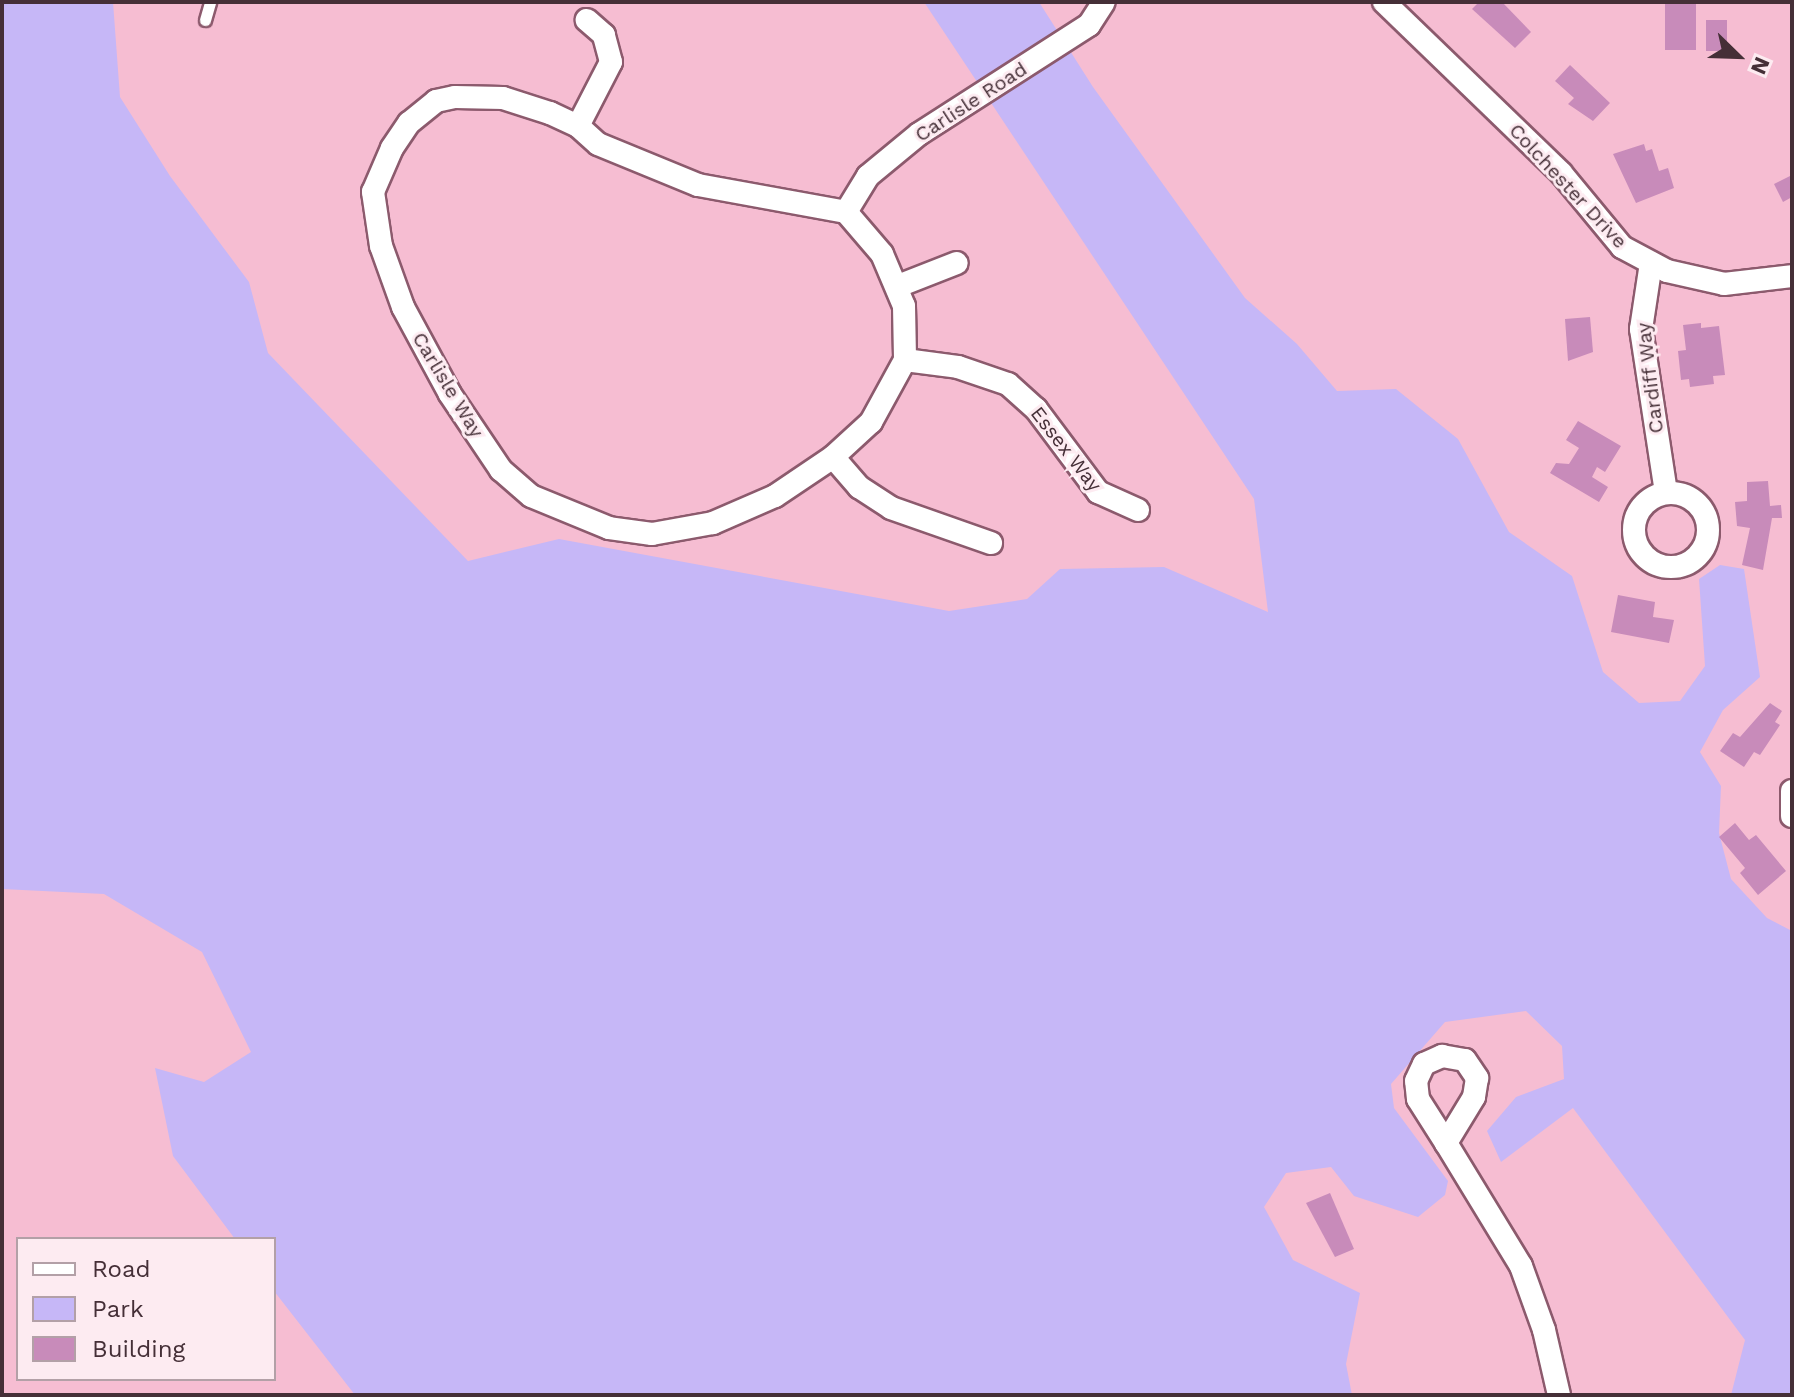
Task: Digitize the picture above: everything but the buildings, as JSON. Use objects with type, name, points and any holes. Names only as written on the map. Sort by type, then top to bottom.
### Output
[{"type":"street","name":"Carlisle Road","points":[[846,212],[868,176],[919,134],[1089,25],[1104,2]]},
{"type":"street","name":"Colchester Drive","points":[[1384,2],[1561,173],[1622,247],[1651,263],[1724,284],[1792,276]]},
{"type":"street","points":[[578,126],[611,62],[604,35],[587,20]]},
{"type":"street","name":"Carlisle Way","points":[[503,98],[578,126],[598,144],[698,185],[846,212],[882,254],[898,286],[904,306],[905,360],[871,422],[833,457],[775,496],[713,523],[652,534],[609,528],[531,496],[501,470],[450,394],[403,307],[381,246],[373,192],[392,148],[409,123],[436,101],[503,98]]},
{"type":"street","points":[[898,286],[957,263]]},
{"type":"street","name":"Cardiff Way","points":[[1651,263],[1641,329],[1666,493]]},
{"type":"street","name":"Essex Way","points":[[905,360],[958,367],[1008,384],[1036,409],[1098,492],[1138,510]]},
{"type":"street","points":[[833,457],[859,487],[891,508],[991,543]]},
{"type":"street","points":[[1792,791],[1792,816]]},
{"type":"street","points":[[1446,1143],[1521,1266],[1544,1330],[1559,1395]]},
{"type":"lane","points":[[205,20],[210,2]]},
{"type":"green space","points":[[2,2],[113,2],[120,97],[170,176],[249,282],[268,353],[468,561],[559,539],[949,611],[1027,599],[1060,569],[1164,567],[1268,612],[1254,499],[924,2],[1039,2],[1093,87],[1245,298],[1297,344],[1337,391],[1396,389],[1458,439],[1509,532],[1572,576],[1603,672],[1639,703],[1680,701],[1705,666],[1699,579],[1720,565],[1744,569],[1760,677],[1723,710],[1700,752],[1721,786],[1719,833],[1731,879],[1767,918],[1792,931],[1792,1395],[1731,1395],[1745,1340],[1573,1108],[1501,1162],[1487,1131],[1516,1097],[1564,1079],[1562,1046],[1526,1011],[1445,1022],[1391,1084],[1394,1108],[1448,1181],[1445,1195],[1418,1217],[1354,1196],[1331,1167],[1286,1173],[1264,1207],[1293,1260],[1360,1293],[1346,1364],[1352,1395],[355,1395],[276,1294],[276,1237],[234,1237],[173,1156],[155,1068],[204,1082],[251,1052],[202,952],[104,894],[2,889]]}]
